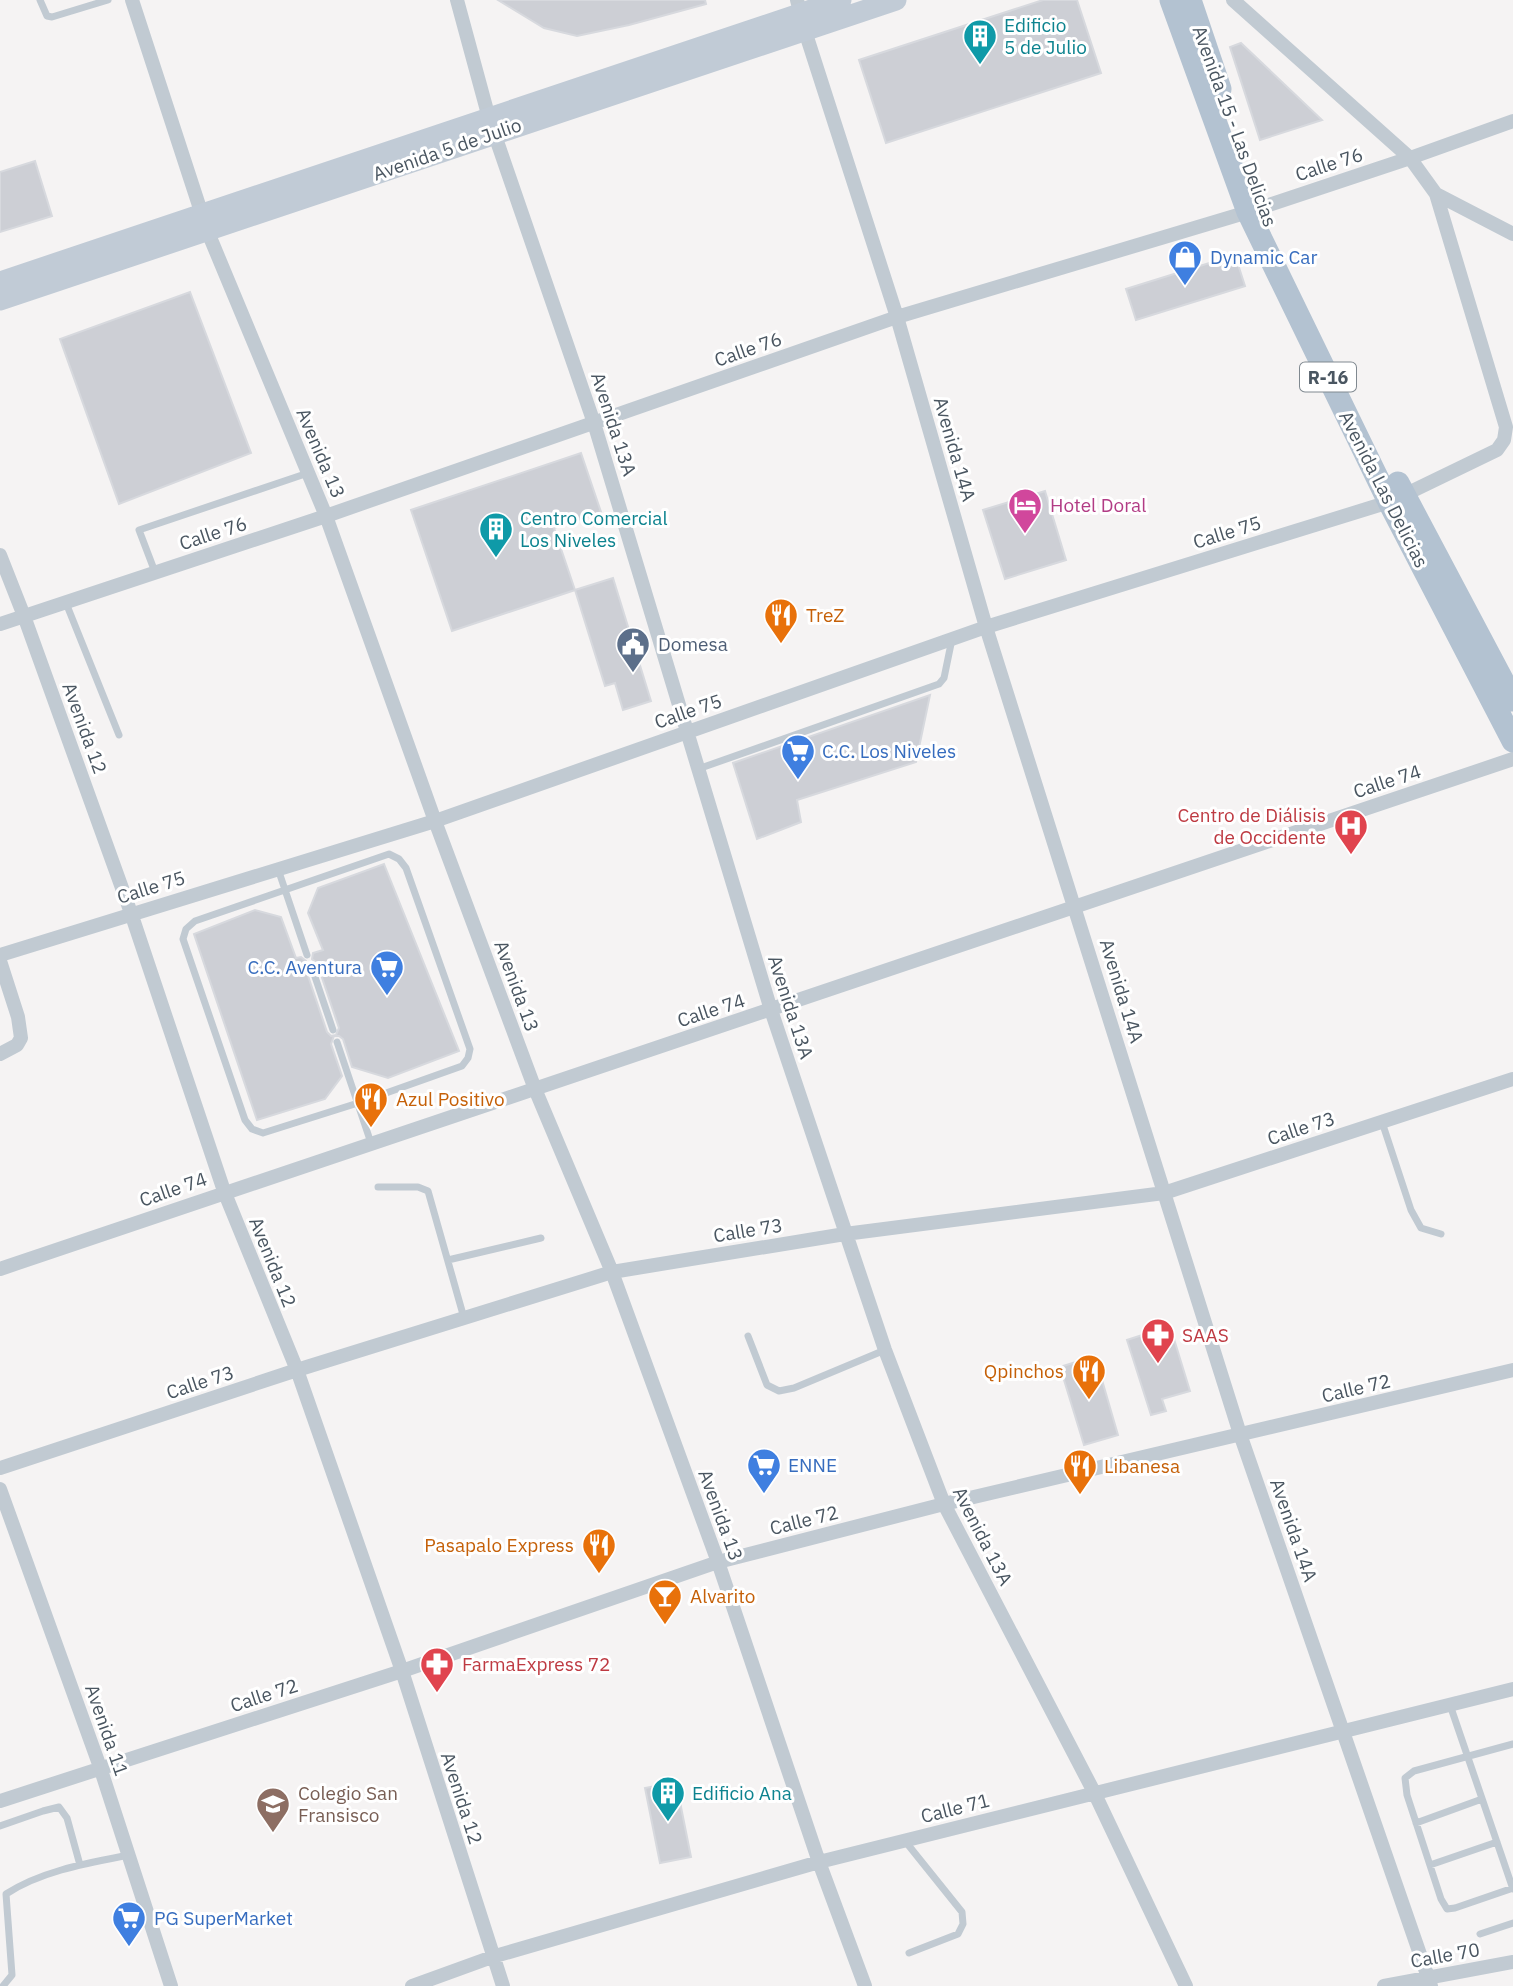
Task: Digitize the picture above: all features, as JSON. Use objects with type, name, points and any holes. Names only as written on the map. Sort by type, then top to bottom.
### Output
[{"type":"main road","name":"Avenida 5 de Julio","points":[[0,282],[205,222],[492,126],[841,0]]},
{"type":"main road","name":"Avenida 5 de Julio","points":[[801,15],[896,0]]},
{"type":"main road","name":"Avenida Las Delicias","points":[[1171,0],[1254,209],[1513,741]]},
{"type":"main road","name":"Avenida 15 - Las Delicias","points":[[1189,0],[1254,209]]},
{"type":"main road","name":"Avenida 5 de Julio","points":[[0,300],[205,222]]},
{"type":"main road","name":"R-16","points":[[1396,498],[1513,700]]},
{"type":"street","name":"Avenida 13","points":[[132,0],[205,222],[326,516],[435,821],[535,1089],[612,1272],[718,1562],[819,1862],[865,1986]]},
{"type":"street","name":"Avenida 13A","points":[[457,0],[492,126],[594,423],[771,1010],[885,1350],[944,1504],[1094,1793],[1186,1986]]},
{"type":"street","points":[[1233,0],[1410,158],[1436,194],[1513,234]]},
{"type":"street","name":"Avenida 14A","points":[[801,15],[897,317],[986,627],[1240,1434],[1429,1982]]},
{"type":"street","name":"Calle 76","points":[[0,624],[326,516],[897,317],[1254,209],[1513,121]]},
{"type":"street","name":"Calle 75","points":[[0,955],[435,821],[952,638],[1396,498],[1497,450],[1504,440],[1506,427],[1436,194]]},
{"type":"street","name":"Avenida 12","points":[[0,555],[131,913],[223,1192],[298,1370],[402,1671],[503,1986]]},
{"type":"street","name":"Calle 74","points":[[0,1269],[1513,759]]},
{"type":"street","points":[[0,961],[18,1017],[21,1038],[17,1045],[0,1054]]},
{"type":"street","name":"Calle 73","points":[[0,1468],[298,1370],[612,1272],[845,1234],[1164,1193],[1513,1079]]},
{"type":"street","name":"Calle 72","points":[[0,1801],[402,1671],[718,1562],[944,1504],[1513,1370]]},
{"type":"street","name":"Avenida 11","points":[[0,1489],[100,1767],[171,1986]]},
{"type":"street","name":"Calle 71","points":[[412,1986],[492,1957],[819,1862],[1513,1689]]},
{"type":"street","name":"Calle 70","points":[[1384,1986],[1429,1982],[1513,1962]]},
{"type":"lane","points":[[40,0],[47,16],[52,17],[108,0]]},
{"type":"lane","points":[[155,572],[139,530],[308,473]]},
{"type":"lane","points":[[65,602],[119,735]]},
{"type":"lane","points":[[698,769],[939,684],[944,678],[952,638]]},
{"type":"lane","points":[[389,854],[399,859],[406,867],[471,1049],[462,1066],[263,1133],[252,1129],[245,1120],[183,939],[186,929],[195,921],[285,890],[389,854]]},
{"type":"lane","points":[[277,869],[307,955]]},
{"type":"lane","points":[[311,965],[333,1030]]},
{"type":"lane","points":[[337,1042],[371,1143]]},
{"type":"lane","points":[[1382,1122],[1411,1210],[1422,1228],[1441,1234]]},
{"type":"lane","points":[[378,1187],[418,1187],[428,1191],[464,1318]]},
{"type":"lane","points":[[448,1261],[541,1238]]},
{"type":"lane","points":[[748,1336],[767,1385],[779,1391],[794,1388],[885,1350]]},
{"type":"lane","points":[[1450,1704],[1466,1756],[1513,1889],[1447,1909],[1441,1899],[1407,1795],[1405,1778],[1414,1771],[1466,1756],[1513,1744]]},
{"type":"lane","points":[[1416,1823],[1482,1800]]},
{"type":"lane","points":[[0,1826],[60,1807],[67,1818],[80,1865]]},
{"type":"lane","points":[[905,1840],[962,1912],[963,1924],[958,1934],[909,1953]]},
{"type":"lane","points":[[1430,1865],[1497,1842]]},
{"type":"lane","points":[[3,1986],[12,1975],[6,1894],[21,1884],[80,1865],[129,1854]]},
{"type":"lane","points":[[1480,1934],[1513,1923]]},
{"type":"building","points":[[498,0],[705,0],[706,4],[577,36],[544,28]]},
{"type":"building","name":"Edificio 5 de Julio","points":[[1043,0],[1077,0],[1101,73],[886,143],[859,60]]},
{"type":"building","points":[[1241,43],[1322,120],[1260,140],[1230,47]]},
{"type":"building","points":[[35,161],[52,216],[0,232],[0,172]]},
{"type":"building","name":"Dynamic Car","points":[[1235,255],[1245,286],[1136,320],[1126,289]]},
{"type":"building","points":[[190,292],[251,453],[119,504],[60,339]]},
{"type":"building","name":"Centro Comercial Los Niveles","points":[[581,453],[601,512],[554,528],[575,590],[452,631],[411,510]]},
{"type":"building","name":"Hotel Doral","points":[[1045,491],[1066,560],[1005,579],[983,510]]},
{"type":"building","points":[[613,578],[651,701],[623,710],[615,683],[605,686],[575,590]]},
{"type":"building","name":"C.C. Los Niveles","points":[[930,695],[916,762],[797,800],[801,822],[757,839],[733,763]]},
{"type":"building","name":"C.C. Aventura","points":[[384,864],[459,1051],[388,1078],[352,1067],[343,1039],[334,1036],[331,1044],[342,1076],[325,1099],[257,1120],[194,934],[255,910],[281,917],[296,958],[301,957],[306,961],[305,967],[327,1032],[331,1036],[336,1035],[339,1028],[317,963],[312,959],[313,953],[323,950],[308,913],[318,888]]},
{"type":"building","name":"SAAS","points":[[1170,1326],[1190,1391],[1162,1399],[1166,1411],[1151,1415],[1127,1340]]},
{"type":"building","name":"Qpinchos","points":[[1095,1356],[1118,1435],[1084,1445],[1060,1367]]},
{"type":"building","name":"Edificio Ana","points":[[676,1782],[691,1857],[660,1863],[645,1788]]},
{"type":"place","name":"Edificio 5 de Julio","points":[[980,66]]},
{"type":"place","name":"Dynamic Car","points":[[1185,287]]},
{"type":"place","name":"Hotel Doral","points":[[1025,535]]},
{"type":"place","name":"Centro Comercial Los Niveles","points":[[496,559]]},
{"type":"place","name":"TreZ","points":[[781,645]]},
{"type":"place","name":"Domesa","points":[[633,674]]},
{"type":"place","name":"C.C. Los Niveles","points":[[798,781]]},
{"type":"place","name":"Centro de Diálisis de Occidente","points":[[1351,856]]},
{"type":"place","name":"C.C. Aventura","points":[[387,997]]},
{"type":"place","name":"Azul Positivo","points":[[371,1129]]},
{"type":"place","name":"SAAS","points":[[1158,1365]]},
{"type":"place","name":"Qpinchos","points":[[1089,1401]]},
{"type":"place","name":"ENNE","points":[[764,1495]]},
{"type":"place","name":"Libanesa","points":[[1080,1496]]},
{"type":"place","name":"Pasapalo Express","points":[[599,1575]]},
{"type":"place","name":"Alvarito","points":[[665,1626]]},
{"type":"place","name":"FarmaExpress 72","points":[[437,1694]]},
{"type":"place","name":"Edificio Ana","points":[[668,1823]]},
{"type":"place","name":"Colegio San Fransisco","points":[[273,1834]]},
{"type":"place","name":"PG SuperMarket","points":[[129,1948]]}]
